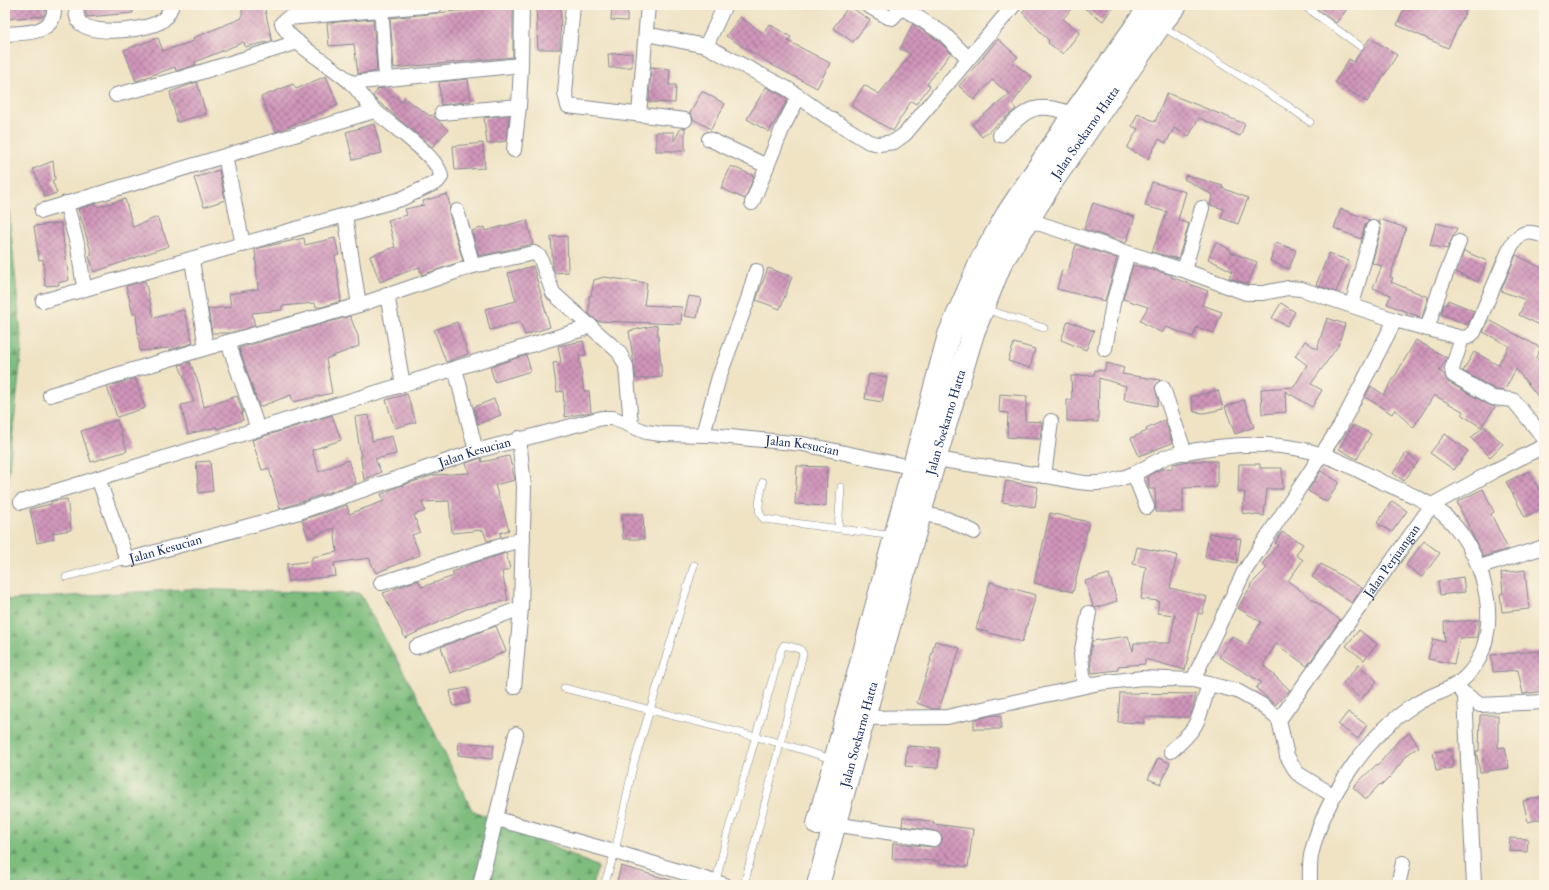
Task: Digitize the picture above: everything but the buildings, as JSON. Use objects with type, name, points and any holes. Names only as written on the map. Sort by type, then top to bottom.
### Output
[{"type":"highway","name":"Jalan Soekarno Hatta","points":[[803,885],[834,759],[915,468],[949,335],[982,259],[1008,213],[1074,114],[1151,5]]},
{"type":"highway","name":"Jalan Soekarno Hatta","points":[[818,885],[862,718],[935,459],[974,333],[1001,263],[1029,220],[1052,180],[1160,25],[1176,5]]},
{"type":"street","points":[[5,34],[36,31],[48,26],[53,20],[54,5]]},
{"type":"street","points":[[76,5],[77,17],[80,23],[96,30],[136,29],[164,19],[170,11],[172,5]]},
{"type":"street","points":[[43,301],[192,260],[401,199],[434,184],[441,177],[440,170],[416,144],[374,111],[352,83],[298,42],[283,27],[284,21],[288,18],[381,8],[436,5]]},
{"type":"street","points":[[514,150],[519,106],[522,5]]},
{"type":"street","points":[[573,5],[565,93],[568,106],[572,108],[686,120]]},
{"type":"street","points":[[639,114],[648,5]]},
{"type":"street","points":[[706,46],[725,5]]},
{"type":"street","points":[[867,5],[892,18],[903,6],[944,34],[968,58]]},
{"type":"street","points":[[646,34],[706,46],[788,89],[869,142],[879,144],[894,142],[905,134],[1014,5]]},
{"type":"street","points":[[381,8],[386,79]]},
{"type":"street","points":[[116,94],[182,78],[298,42]]},
{"type":"street","points":[[352,83],[521,65]]},
{"type":"street","points":[[752,203],[783,127],[799,96]]},
{"type":"street","points":[[442,113],[519,106]]},
{"type":"street","points":[[1000,135],[1026,111],[1034,108],[1045,107],[1074,114]]},
{"type":"street","points":[[42,211],[374,111]]},
{"type":"street","points":[[709,139],[767,166]]},
{"type":"street","points":[[225,156],[243,245]]},
{"type":"street","points":[[66,203],[78,247],[83,280]]},
{"type":"street","points":[[1184,270],[1202,208]]},
{"type":"street","points":[[457,212],[473,266]]},
{"type":"street","points":[[345,215],[359,305]]},
{"type":"street","points":[[1029,220],[1128,254],[1184,270],[1246,293],[1263,293],[1294,288],[1352,305],[1427,330],[1462,338],[1468,337],[1474,332],[1511,246],[1518,236],[1526,232],[1544,236]]},
{"type":"street","points":[[1352,305],[1373,228]]},
{"type":"street","points":[[1427,330],[1440,289],[1459,242]]},
{"type":"street","points":[[50,395],[206,348],[359,305],[386,294],[473,266],[534,253],[538,255],[553,293],[619,352],[626,366],[631,425]]},
{"type":"street","points":[[1105,349],[1114,303],[1128,254]]},
{"type":"street","points":[[192,260],[206,348]]},
{"type":"street","points":[[704,434],[719,377],[748,299],[756,271]]},
{"type":"street","points":[[386,294],[403,385]]},
{"type":"street","points":[[1193,680],[1244,572],[1323,455],[1341,425],[1395,320]]},
{"type":"street","points":[[21,502],[403,385],[583,329],[590,325]]},
{"type":"street","points":[[1462,338],[1452,369],[1453,375],[1494,398],[1513,400],[1544,438]]},
{"type":"street","points":[[228,342],[258,429]]},
{"type":"street","points":[[455,368],[476,451]]},
{"type":"street","points":[[1163,388],[1185,453]]},
{"type":"street","name":"Jalan Kesucian","points":[[98,478],[127,560],[299,512],[476,451],[519,438],[602,418],[613,418],[646,432],[661,434],[704,434],[803,444],[915,468]]},
{"type":"street","points":[[1044,476],[1051,421]]},
{"type":"street","points":[[514,687],[521,608],[523,539],[524,487],[519,438]]},
{"type":"street","points":[[935,459],[1096,484],[1134,474],[1167,456],[1249,445],[1292,448],[1323,455],[1432,505],[1458,528],[1480,567],[1487,603],[1486,632],[1482,649],[1461,690],[1474,885]]},
{"type":"street","name":"Jalan Perjuangan","points":[[1279,720],[1432,505],[1492,472],[1544,446]]},
{"type":"street","points":[[1134,474],[1147,507]]},
{"type":"street","points":[[920,513],[947,519],[974,532]]},
{"type":"street","points":[[381,583],[523,539]]},
{"type":"street","points":[[1480,567],[1544,547]]},
{"type":"street","points":[[416,647],[521,608]]},
{"type":"street","points":[[1084,686],[1081,655],[1090,613]]},
{"type":"street","points":[[862,718],[947,717],[1084,686],[1142,678],[1193,680],[1237,691],[1262,705],[1279,720],[1287,756],[1294,769],[1305,780],[1334,796]]},
{"type":"street","points":[[1171,751],[1188,736],[1196,726],[1201,715],[1209,684]]},
{"type":"street","points":[[1461,690],[1480,705],[1544,702]]},
{"type":"street","points":[[1310,885],[1309,866],[1312,850],[1334,796],[1359,760],[1380,734],[1401,715],[1418,703],[1461,690]]},
{"type":"street","points":[[480,885],[497,819],[516,734]]},
{"type":"street","points":[[497,819],[616,852],[718,884]]},
{"type":"street","points":[[833,824],[934,839]]},
{"type":"street","points":[[1398,885],[1403,863]]},
{"type":"lane","points":[[1302,5],[1360,46]]},
{"type":"lane","points":[[1160,25],[1288,106],[1310,122]]},
{"type":"lane","points":[[983,308],[1001,316],[1044,328]]},
{"type":"lane","points":[[763,482],[758,510],[760,516],[764,519],[896,536]]},
{"type":"lane","points":[[838,529],[841,487]]},
{"type":"lane","points":[[66,577],[127,560]]},
{"type":"lane","points":[[604,885],[616,852],[633,766],[673,640],[694,565]]},
{"type":"lane","points":[[718,884],[727,835],[781,650],[784,645],[790,645],[800,649],[803,654],[744,885]]},
{"type":"lane","points":[[564,688],[780,743],[834,759]]},
{"type":"green space","points":[[5,168],[22,347],[5,507]]},
{"type":"green space","points":[[188,589],[360,594],[417,696],[472,810],[598,867],[592,885],[5,885],[5,600]]}]
